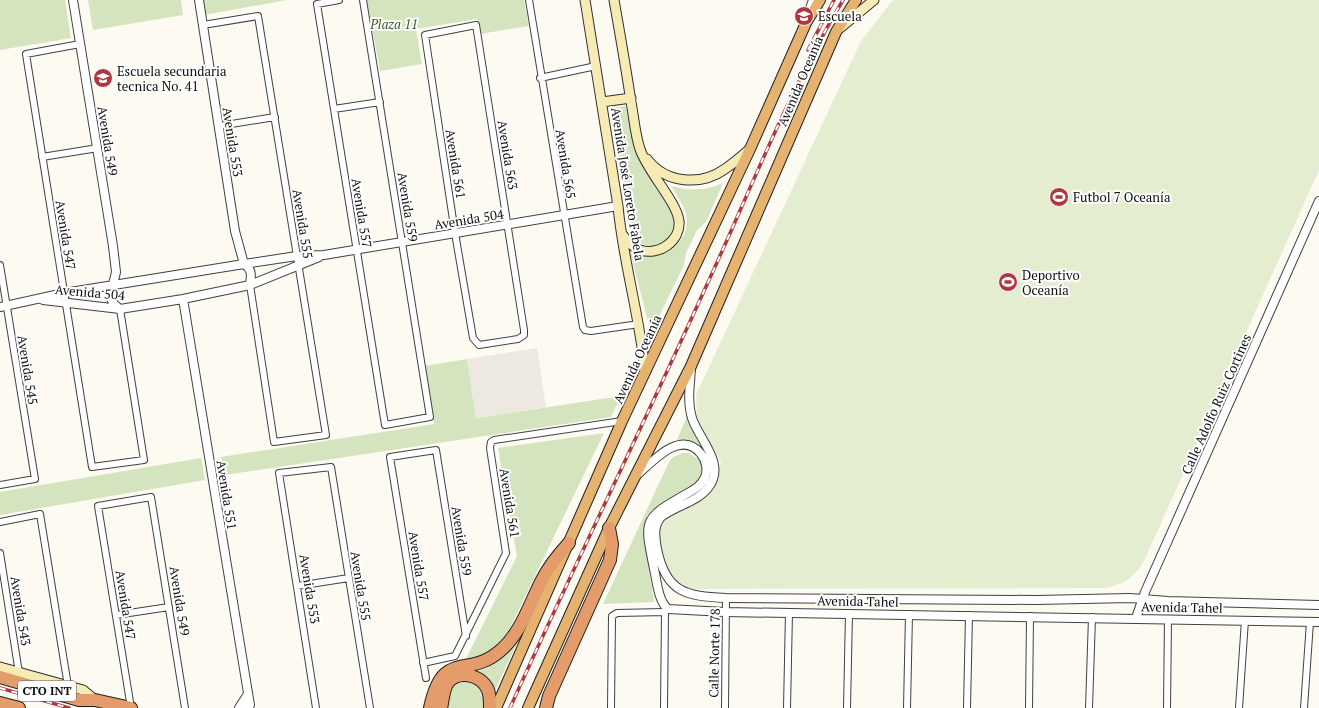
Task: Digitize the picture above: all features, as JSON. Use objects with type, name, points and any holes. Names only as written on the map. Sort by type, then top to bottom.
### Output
[{"type":"highway","name":"Avenida Oceanía","points":[[496,708],[622,422],[750,149],[806,23],[820,0]]},
{"type":"highway","name":"Avenida Oceanía","points":[[528,708],[609,528],[691,366],[836,32],[856,0]]},
{"type":"highway","points":[[546,708],[549,696],[610,560],[612,544],[609,528]]},
{"type":"highway","points":[[430,708],[435,686],[444,674],[454,669],[485,661],[506,645],[515,633],[543,578],[553,562],[569,543]]},
{"type":"highway","points":[[441,708],[445,688],[448,682],[456,677],[466,675],[479,679],[485,685],[489,694],[490,708]]},
{"type":"highway","name":"CTO INT","points":[[0,677],[79,700],[95,700],[131,708]]},
{"type":"highway","name":"CTO INT","points":[[0,703],[19,708]]},
{"type":"main road","name":"Avenida José Loreto Fabela","points":[[585,0],[618,206],[620,232],[639,324],[645,372]]},
{"type":"main road","name":"Avenida José Loreto Fabela","points":[[614,0],[639,148]]},
{"type":"main road","points":[[836,32],[874,0]]},
{"type":"main road","points":[[602,102],[631,98]]},
{"type":"main road","points":[[639,148],[650,163],[663,173],[678,180],[694,180],[710,177],[725,169],[750,149]]},
{"type":"main road","points":[[620,232],[628,243],[639,250],[649,252],[658,251],[667,246],[674,240],[678,231],[679,221],[677,212],[651,172],[639,148]]},
{"type":"main road","name":"CTO INT","points":[[0,667],[83,690],[95,700]]},
{"type":"street","name":"Avenida 549","points":[[73,0],[98,148],[116,268],[110,298],[120,309]]},
{"type":"street","name":"Avenida 553","points":[[199,0],[235,231],[244,264],[249,268],[251,273],[250,286]]},
{"type":"street","name":"Avenida 557","points":[[339,0],[317,4],[385,425]]},
{"type":"street","name":"Avenida 559","points":[[363,0],[430,417],[385,425]]},
{"type":"street","name":"Avenida 565","points":[[529,0],[540,78],[582,324],[585,330],[591,331],[639,324]]},
{"type":"street","points":[[806,23],[813,0]]},
{"type":"street","name":"Avenida 555","points":[[203,25],[258,16],[326,435],[274,442],[250,286]]},
{"type":"street","name":"Avenida 561","points":[[476,26],[425,35],[455,233],[473,338],[476,343]]},
{"type":"street","name":"Avenida 563","points":[[476,26],[524,335],[518,339],[482,345],[476,343]]},
{"type":"street","name":"Avenida 547","points":[[80,44],[26,54],[92,467],[144,460],[120,309]]},
{"type":"street","points":[[540,78],[596,66]]},
{"type":"street","points":[[334,110],[380,102]]},
{"type":"street","points":[[219,126],[275,117]]},
{"type":"street","points":[[42,157],[98,148]]},
{"type":"street","name":"Calle Adolfo Ruiz Cortines","points":[[1136,618],[1143,598],[1319,202]]},
{"type":"street","name":"Avenida 504","points":[[3,306],[39,300],[64,293],[297,256],[324,255],[618,206]]},
{"type":"street","name":"Avenida 504","points":[[39,300],[120,309],[250,286],[324,255]]},
{"type":"street","name":"Avenida 545","points":[[0,265],[3,306],[35,479],[0,485]]},
{"type":"street","name":"Avenida 551","points":[[182,299],[250,707]]},
{"type":"street","name":"Avenida Tahel","points":[[691,366],[689,404],[692,418],[714,461],[715,471],[713,480],[704,492],[661,517],[657,522],[654,535],[662,567],[666,575],[676,586],[696,596],[726,598],[1036,600],[1143,598],[1168,601],[1319,605]]},
{"type":"street","name":"Avenida 561","points":[[423,663],[453,657],[466,636],[506,553],[490,442],[494,440],[622,422]]},
{"type":"street","points":[[633,479],[667,449],[682,444],[690,446],[702,455],[706,462],[706,470],[701,484],[656,512],[648,526],[647,535],[657,580],[662,601],[667,610],[664,708]]},
{"type":"street","name":"Avenida 559","points":[[390,457],[436,450],[466,636]]},
{"type":"street","name":"Avenida 557","points":[[390,457],[426,678]]},
{"type":"street","name":"Avenida 553","points":[[316,708],[279,473],[331,466]]},
{"type":"street","name":"Avenida 555","points":[[331,466],[370,708]]},
{"type":"street","name":"Avenida 549","points":[[98,506],[150,497],[185,708]]},
{"type":"street","name":"Avenida 547","points":[[98,506],[131,708]]},
{"type":"street","points":[[0,522],[40,514],[68,686]]},
{"type":"street","name":"Avenida 543","points":[[0,553],[19,673]]},
{"type":"street","points":[[297,586],[349,578]]},
{"type":"street","name":"Calle Norte 178","points":[[725,708],[726,598]]},
{"type":"street","points":[[116,615],[168,607]]},
{"type":"street","name":"Avenida Tahel","points":[[611,708],[612,618],[614,614],[667,610],[1319,622]]},
{"type":"street","points":[[787,708],[789,612]]},
{"type":"street","points":[[847,708],[849,613]]},
{"type":"street","points":[[907,708],[909,614]]},
{"type":"street","points":[[966,708],[969,615]]},
{"type":"street","points":[[1029,708],[1030,616]]},
{"type":"street","points":[[1090,708],[1092,617]]},
{"type":"street","points":[[1166,708],[1168,619]]},
{"type":"street","points":[[1239,708],[1245,620]]},
{"type":"street","points":[[1304,708],[1310,622]]},
{"type":"street","points":[[239,708],[248,694]]},
{"type":"green space","points":[[0,0],[65,0],[71,38],[0,50]]},
{"type":"green space","points":[[88,0],[181,0],[183,15],[93,30]]},
{"type":"green space","points":[[201,0],[287,0],[204,15]]},
{"type":"green space","name":"Plaza 11","points":[[367,0],[524,0],[529,26],[480,34],[477,19],[416,29],[422,64],[380,71]]},
{"type":"green space","name":"Deportivo Oceanía","points":[[1319,0],[1319,170],[1223,384],[1224,389],[1221,390],[1143,563],[1132,577],[1119,584],[1107,588],[692,589],[676,581],[670,574],[667,567],[661,549],[660,531],[662,524],[666,519],[696,501],[707,492],[715,481],[721,462],[697,421],[696,395],[861,41],[892,1]]},
{"type":"green space","points":[[626,106],[636,151],[673,215],[674,226],[671,235],[665,242],[658,245],[649,246],[641,243],[634,236],[630,226],[610,108]]},
{"type":"green space","points":[[723,183],[706,222],[697,230],[686,253],[684,265],[651,333],[630,252],[649,255],[659,254],[676,245],[682,238],[686,230],[687,219],[685,210],[671,186],[685,189],[704,189]]},
{"type":"green space","points":[[467,359],[476,418],[621,396],[611,417],[225,475],[221,457],[434,424],[425,366]]},
{"type":"green space","points":[[688,414],[706,452],[690,443],[675,444]]},
{"type":"green space","points":[[604,433],[505,638],[501,643],[487,653],[465,661],[517,556],[498,448]]},
{"type":"green space","points":[[683,453],[689,453],[698,459],[701,464],[702,475],[696,485],[652,511],[643,529],[654,602],[603,604],[669,462],[673,457]]},
{"type":"green space","points":[[201,458],[205,480],[0,515],[0,492]]},
{"type":"green space","points":[[519,639],[495,690],[489,681],[472,671],[487,668],[499,661],[510,651]]},
{"type":"green space","points":[[460,682],[471,683],[480,688],[485,697],[484,708],[447,708],[452,690]]},
{"type":"shaded area","points":[[537,348],[546,407],[476,418],[467,359]]},
{"type":"railway","points":[[808,50],[834,0]]},
{"type":"railway","points":[[510,708],[680,343],[787,107],[804,71],[843,0]]},
{"type":"railway","points":[[0,688],[69,708]]},
{"type":"place","name":"Escuela","points":[[804,16]]},
{"type":"place","name":"Escuela secundaria tecnica No. 41","points":[[103,78]]},
{"type":"place","name":"Futbol 7 Oceanía","points":[[1059,197]]},
{"type":"place","name":"Deportivo Oceanía","points":[[1008,282]]}]
